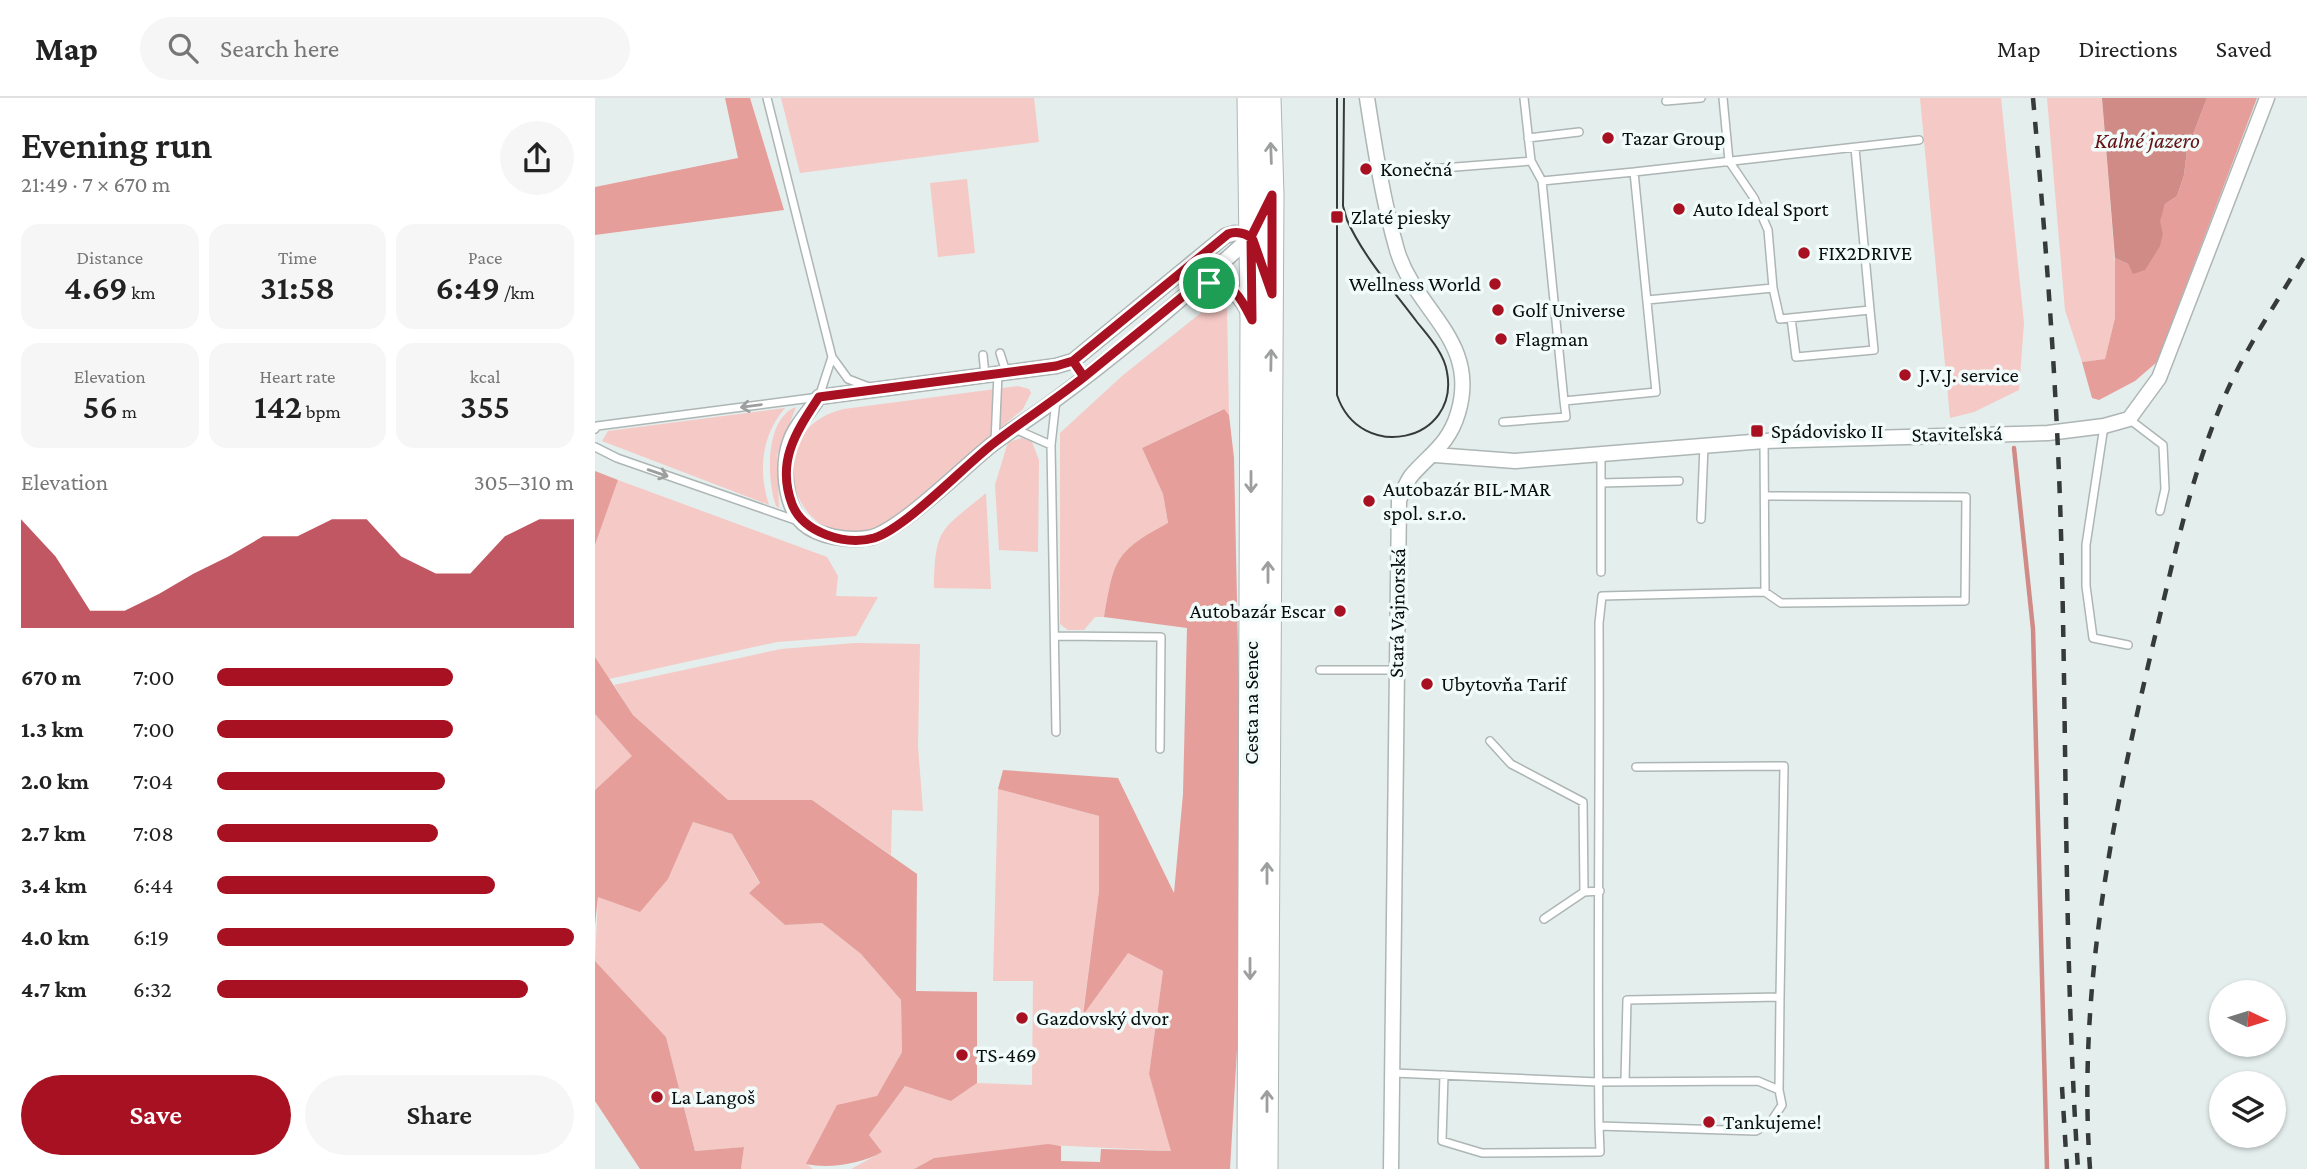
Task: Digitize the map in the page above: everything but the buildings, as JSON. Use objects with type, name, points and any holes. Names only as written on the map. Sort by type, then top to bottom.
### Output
[{"type":"main road","name":"Cesta na Senec","points":[[1249,98],[1252,320],[1249,1169]]},
{"type":"main road","name":"Cesta na Senec","points":[[1266,1169],[1272,294],[1269,98]]},
{"type":"street","name":"Stará Vajnorská","points":[[1367,98],[1398,252],[1460,357],[1463,387],[1453,428],[1435,455],[1411,477],[1399,500],[1391,1169]]},
{"type":"street","points":[[2129,419],[2159,378],[2267,98]]},
{"type":"street","points":[[1251,237],[1235,233],[1225,236],[1073,361],[1056,366],[819,397],[791,439],[785,461],[792,505],[803,523],[827,534],[851,540],[872,538],[893,529],[995,443],[1056,399],[1198,284],[1251,237],[1272,195]]},
{"type":"street","name":"Cesta na Senec","points":[[1251,237],[1272,294]]},
{"type":"street","points":[[1198,284],[1216,283],[1231,288],[1241,298],[1252,320]]},
{"type":"street","name":"Staviteľská","points":[[1435,455],[1515,461],[1764,440],[2048,433],[2104,426],[2129,419]]},
{"type":"lane","points":[[767,98],[832,357],[848,379],[877,390]]},
{"type":"lane","points":[[1503,422],[1566,417],[1542,181],[1531,161],[1524,98]]},
{"type":"lane","points":[[1666,101],[1701,98]]},
{"type":"lane","points":[[1723,98],[1729,162],[1754,198],[1768,230],[1773,288],[1780,319],[1870,310]]},
{"type":"lane","points":[[1528,138],[1579,132]]},
{"type":"lane","points":[[1542,181],[1919,140]]},
{"type":"lane","points":[[1791,318],[1796,357],[1874,350],[1855,148]]},
{"type":"lane","points":[[1380,169],[1404,172],[1531,161]]},
{"type":"lane","points":[[1564,401],[1656,392],[1634,172]]},
{"type":"lane","points":[[1647,300],[1773,288]]},
{"type":"lane","points":[[995,443],[999,353]]},
{"type":"lane","points":[[983,355],[996,374]]},
{"type":"lane","points":[[595,429],[597,426],[819,397],[832,357]]},
{"type":"lane","points":[[1073,361],[1084,377]]},
{"type":"lane","points":[[1055,732],[1051,445],[1056,399]]},
{"type":"lane","points":[[2129,419],[2163,445],[2165,489],[2160,511]]},
{"type":"lane","points":[[2104,426],[2086,545],[2085,586],[2093,638],[2128,645]]},
{"type":"lane","points":[[1015,429],[1051,445]]},
{"type":"lane","points":[[1764,440],[1765,592]]},
{"type":"lane","points":[[1701,519],[1704,446]]},
{"type":"lane","points":[[595,447],[617,458],[803,523]]},
{"type":"lane","points":[[1601,454],[1601,572]]},
{"type":"lane","points":[[1601,483],[1679,481]]},
{"type":"lane","points":[[1444,1075],[1442,1142],[1482,1153],[1600,1152],[1599,623],[1602,596],[1765,592],[1781,603],[1965,601],[1966,497],[1765,496]]},
{"type":"lane","points":[[1055,636],[1161,637],[1160,749]]},
{"type":"lane","points":[[1320,670],[1395,670]]},
{"type":"lane","points":[[1490,741],[1511,764],[1583,802],[1584,892]]},
{"type":"lane","points":[[1599,1126],[1756,1131],[1770,1123],[1782,1105],[1779,1090],[1784,766],[1636,767]]},
{"type":"lane","points":[[1544,919],[1584,892],[1600,891]]},
{"type":"lane","points":[[1625,1081],[1627,1000],[1780,997]]},
{"type":"lane","points":[[1394,1073],[1598,1082],[1758,1081],[1779,1090]]},
{"type":"shaded area","points":[[725,98],[750,98],[784,210],[595,235],[595,187],[738,158]]},
{"type":"shaded area","points":[[781,98],[1034,98],[1039,142],[800,173]]},
{"type":"shaded area","points":[[1920,98],[2001,98],[2024,323],[2019,390],[1974,412],[1950,418]]},
{"type":"shaded area","points":[[2047,98],[2102,98],[2116,276],[2115,318],[2105,359],[2082,362],[2065,310]]},
{"type":"shaded area","points":[[2207,98],[2257,98],[2157,362],[2135,381],[2099,400],[2092,398],[2082,362],[2105,359],[2115,318],[2115,258],[2128,264],[2133,273],[2163,233],[2159,221],[2165,204],[2177,196],[2184,175],[2187,150]]},
{"type":"shaded area","points":[[967,179],[975,253],[938,257],[930,183]]},
{"type":"shaded area","points":[[1217,300],[1227,307],[1229,415],[1223,409],[1142,448],[1163,494],[1168,524],[1137,542],[1119,560],[1114,570],[1104,617],[1095,617],[1084,630],[1068,630],[1060,624],[1060,433],[1122,376]]},
{"type":"shaded area","points":[[1018,386],[1029,389],[1031,393],[1023,409],[884,525],[848,533],[823,526],[806,510],[795,488],[793,464],[800,441],[816,421],[844,409]]},
{"type":"shaded area","points":[[796,407],[777,455],[779,508],[776,506],[771,482],[773,437],[778,424]]},
{"type":"shaded area","points":[[785,408],[771,430],[764,454],[763,479],[769,505],[602,441],[608,431]]},
{"type":"shaded area","points":[[1224,409],[1229,415],[1234,458],[1244,930],[1230,1169],[914,1169],[934,1158],[1048,1144],[1061,1146],[1061,1161],[1100,1162],[1101,1149],[1171,1151],[1149,1074],[1163,971],[1128,953],[1083,1015],[1099,891],[1099,816],[998,789],[1003,770],[1118,778],[1174,893],[1183,794],[1187,628],[1104,617],[1119,559],[1137,542],[1168,523],[1163,494],[1142,448]]},
{"type":"shaded area","points":[[1022,438],[1032,442],[1039,460],[1038,552],[999,550],[995,485],[1008,442]]},
{"type":"shaded area","points":[[595,471],[618,480],[595,545]]},
{"type":"shaded area","points":[[618,480],[827,557],[838,576],[836,596],[878,597],[856,636],[777,642],[609,679],[595,657],[595,545]]},
{"type":"shaded area","points":[[986,493],[991,589],[934,588],[936,552],[943,532]]},
{"type":"shaded area","points":[[855,643],[920,644],[918,746],[923,811],[892,810],[891,855],[812,800],[728,800],[633,715],[614,685],[781,649]]},
{"type":"shaded area","points":[[595,657],[633,715],[728,800],[812,800],[917,874],[916,991],[977,992],[977,1083],[951,1101],[905,1086],[869,1135],[882,1152],[865,1160],[845,1164],[806,1164],[837,1105],[877,1096],[902,1052],[901,1000],[861,954],[822,923],[785,925],[749,893],[760,883],[732,834],[693,822],[668,879],[640,912],[598,897],[595,925],[595,790],[632,756],[595,714]]},
{"type":"shaded area","points":[[595,714],[633,756],[595,790]]},
{"type":"shaded area","points":[[998,789],[1099,816],[1099,891],[1083,1013],[1128,952],[1163,971],[1149,1074],[1172,1151],[1048,1145],[934,1158],[914,1169],[851,1169],[882,1152],[869,1135],[905,1086],[951,1101],[977,1083],[1032,1085],[1033,981],[993,981]]},
{"type":"shaded area","points":[[693,822],[732,834],[760,884],[750,892],[785,925],[822,923],[861,954],[901,1000],[902,1052],[877,1096],[807,1164],[813,1169],[741,1169],[744,1147],[695,1151],[666,1037],[595,961],[598,896],[668,879]]},
{"type":"shaded area","points":[[595,961],[666,1037],[695,1151],[744,1147],[741,1169],[640,1169],[595,1101]]},
{"type":"water","name":"Kalné jazero","points":[[2102,98],[2207,98],[2187,150],[2184,175],[2177,196],[2165,204],[2160,221],[2163,233],[2160,246],[2145,270],[2133,274],[2128,264],[2115,258]]},
{"type":"waterway","points":[[2014,448],[2033,629],[2047,1169]]},
{"type":"tram line","points":[[1337,98],[1337,395],[1349,417],[1366,430],[1385,437],[1405,436],[1424,428],[1439,415],[1447,396],[1447,372],[1443,358],[1370,260],[1347,220],[1343,206],[1344,98]]},
{"type":"railway","points":[[2033,98],[2050,316],[2059,479],[2068,930],[2078,1169]]},
{"type":"railway","points":[[2090,1169],[2087,1101],[2089,1033],[2102,898],[2126,765],[2156,632],[2186,509],[2216,418],[2246,354],[2307,252]]},
{"type":"railway","points":[[2062,1087],[2067,1169]]},
{"type":"place","name":"Tazar Group","points":[[1608,138]]},
{"type":"place","name":"Konečná","points":[[1366,169]]},
{"type":"place","name":"Auto Ideal Sport","points":[[1679,209]]},
{"type":"place","name":"Zlaté piesky","points":[[1337,217]]},
{"type":"place","name":"FIX2DRIVE","points":[[1804,253]]},
{"type":"place","name":"Wellness World","points":[[1495,284]]},
{"type":"place","name":"Golf Universe","points":[[1498,310]]},
{"type":"place","name":"Flagman","points":[[1501,339]]},
{"type":"place","name":"J.V.J. service","points":[[1905,375]]},
{"type":"place","name":"Spádovisko II","points":[[1757,431]]},
{"type":"place","name":"Autobazár BIL-MAR spol. s.r.o.","points":[[1369,501]]},
{"type":"place","name":"Autobazár Escar","points":[[1340,611]]},
{"type":"place","name":"Ubytovňa Tarif","points":[[1427,684]]},
{"type":"place","name":"Gazdovský dvor","points":[[1022,1018]]},
{"type":"place","name":"TS-469","points":[[962,1055]]},
{"type":"place","name":"La Langoš","points":[[657,1097]]},
{"type":"place","name":"Tankujeme!","points":[[1709,1122]]},
{"type":"route","points":[[1209,283],[1198,284],[1084,377],[1073,361],[1056,366],[819,397],[791,439],[785,461],[792,505],[803,523],[827,534],[851,540],[872,538],[893,529],[995,443],[1084,377],[1073,361],[1228,234],[1251,237],[1259,252],[1272,294],[1272,195],[1251,237],[1252,320],[1235,291],[1222,284],[1209,283]]}]
